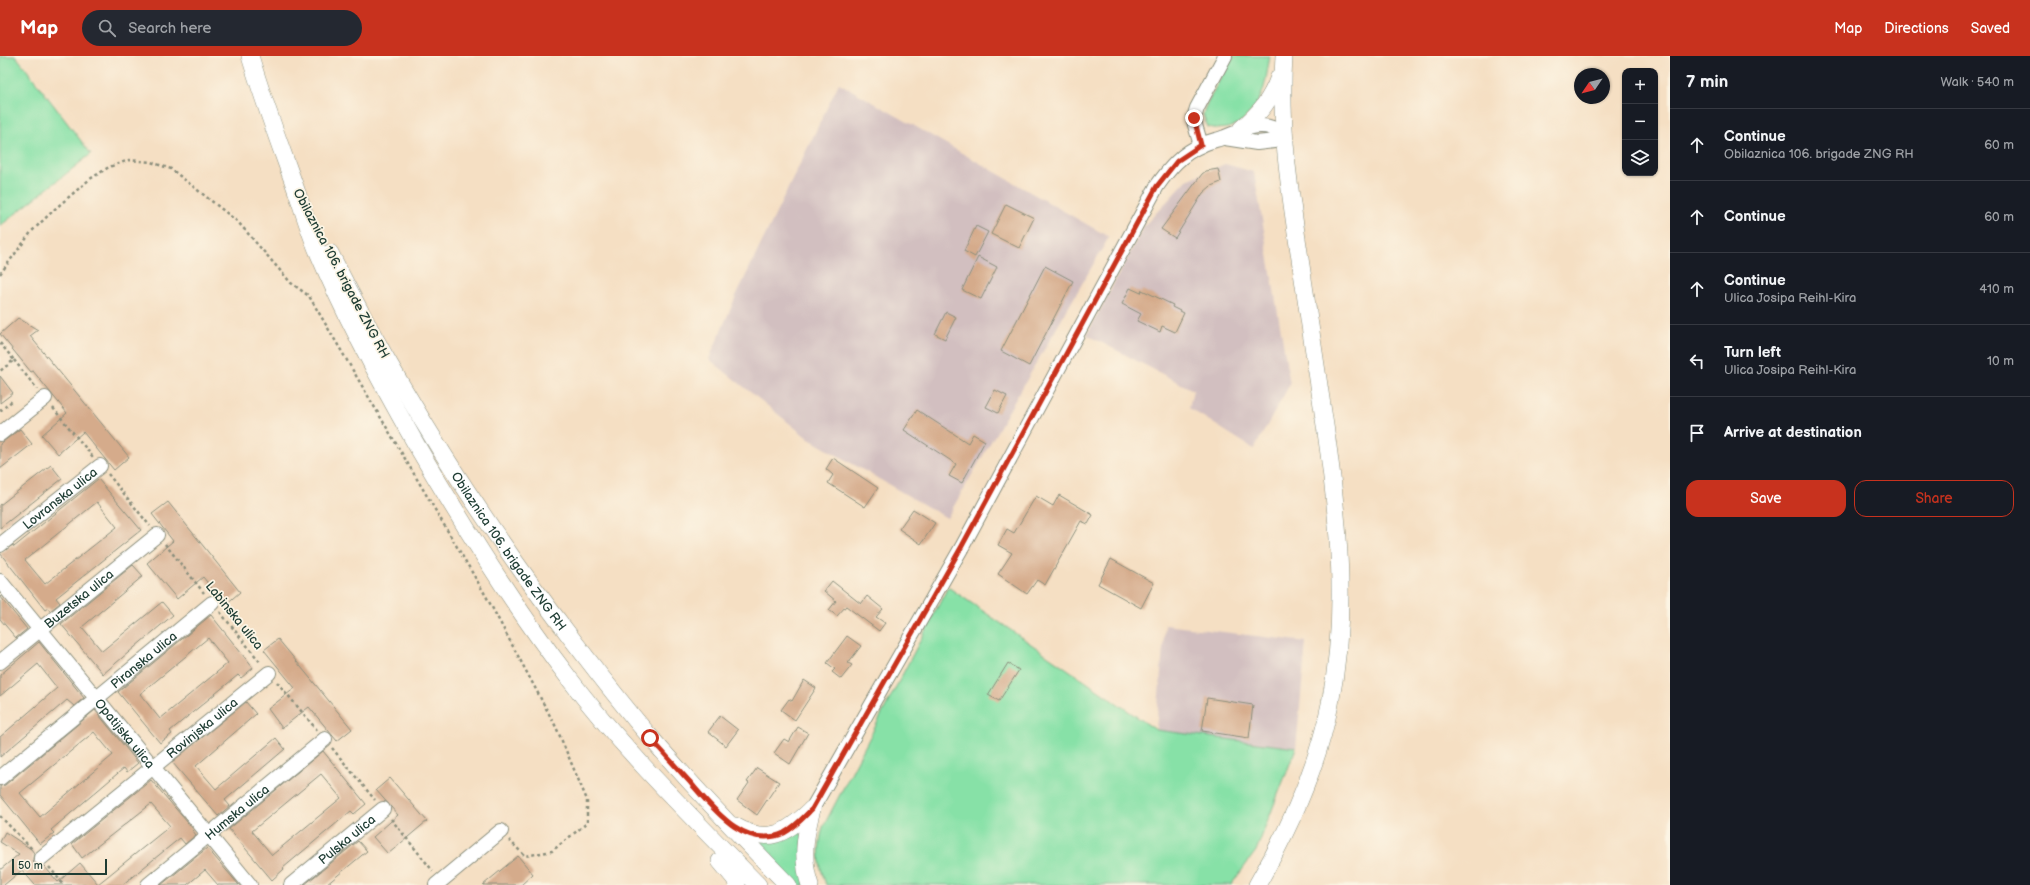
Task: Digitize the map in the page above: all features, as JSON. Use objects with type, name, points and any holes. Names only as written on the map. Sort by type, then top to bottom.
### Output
[{"type":"main road","name":"Obilaznica 106. brigade ZNG RH","points":[[250,56],[272,127],[318,252],[357,338],[446,495],[519,609],[568,677],[612,730],[692,818],[758,885]]},
{"type":"main road","points":[[1241,129],[1257,116],[1266,105],[1272,94],[1284,60]]},
{"type":"main road","points":[[1257,885],[1292,821],[1314,762],[1330,705],[1337,660],[1340,625],[1341,560],[1332,476],[1286,171],[1283,140],[1282,92],[1284,60]]},
{"type":"main road","name":"Obilaznica 106. brigade ZNG RH","points":[[290,174],[360,312],[413,404],[493,532],[527,580],[612,692],[720,816],[788,885]]},
{"type":"main road","points":[[720,816],[744,832],[756,835],[773,836],[792,828],[812,809]]},
{"type":"main road","points":[[810,885],[805,865],[804,849],[812,809]]},
{"type":"main road","points":[[692,818],[702,840],[735,879],[737,885]]},
{"type":"street","points":[[1201,145],[1194,118],[1197,108],[1225,56]]},
{"type":"street","points":[[812,809],[962,546],[1157,186],[1177,161],[1201,145],[1224,138],[1241,129],[1266,126],[1280,132],[1283,140],[1258,143],[1224,138]]},
{"type":"street","points":[[0,434],[45,398]]},
{"type":"street","name":"Lovranska ulica","points":[[0,545],[100,466]]},
{"type":"street","name":"Buzetska ulica","points":[[0,662],[157,535]]},
{"type":"street","name":"Opatijska ulica","points":[[0,581],[250,885]]},
{"type":"street","name":"Piranska ulica","points":[[0,778],[212,603]]},
{"type":"street","name":"Rovinjska ulica","points":[[41,858],[269,673]]},
{"type":"street","name":"Humska ulica","points":[[148,885],[325,739]]},
{"type":"street","name":"Pulska ulica","points":[[291,885],[383,810]]},
{"type":"street","points":[[438,883],[500,832]]},
{"type":"path","points":[[0,274],[32,231],[56,208],[90,179],[109,167],[130,160],[152,162],[171,169],[238,222],[291,283],[309,296],[486,596],[556,727],[587,800],[586,823],[552,851],[525,856],[500,832]]},
{"type":"path","name":"Labinska ulica","points":[[0,343],[269,673],[411,843],[438,883]]},
{"type":"path","points":[[0,371],[14,360]]},
{"type":"path","points":[[0,411],[12,400]]},
{"type":"shaded area","points":[[839,83],[1109,237],[947,518],[809,439],[709,359],[736,296]]},
{"type":"shaded area","points":[[1225,164],[1254,172],[1290,384],[1254,449],[1189,408],[1193,390],[1087,335],[1144,226],[1187,180]]},
{"type":"shaded area","points":[[1165,625],[1306,642],[1296,748],[1156,730]]},
{"type":"green space","points":[[0,56],[16,56],[91,154],[0,226]]},
{"type":"green space","points":[[1232,56],[1270,56],[1264,88],[1258,102],[1243,120],[1229,128],[1219,129],[1208,127],[1203,115],[1205,108]]},
{"type":"green space","points":[[948,587],[1156,730],[1296,748],[1256,851],[1231,885],[826,885],[819,856],[823,827]]},
{"type":"green space","points":[[802,826],[805,885],[796,885],[751,839]]},
{"type":"building","points":[[1218,169],[1221,182],[1211,186],[1203,193],[1175,238],[1161,229],[1202,174],[1206,171]]},
{"type":"building","points":[[1006,204],[1034,218],[1019,248],[991,234]]},
{"type":"building","points":[[976,226],[988,232],[975,257],[964,251]]},
{"type":"building","points":[[978,257],[997,267],[981,299],[962,290]]},
{"type":"building","points":[[1045,266],[1073,281],[1029,366],[1001,351]]},
{"type":"building","points":[[1130,288],[1141,293],[1142,290],[1173,305],[1172,307],[1184,313],[1175,332],[1162,326],[1160,332],[1137,321],[1141,314],[1122,304]]},
{"type":"building","points":[[946,312],[956,317],[945,339],[935,334]]},
{"type":"building","points":[[18,318],[38,330],[30,336],[129,457],[114,470],[83,432],[58,454],[42,435],[67,413],[33,371],[31,372],[0,334]]},
{"type":"building","points":[[0,376],[13,393],[0,403]]},
{"type":"building","points":[[995,390],[1007,396],[998,413],[986,407]]},
{"type":"building","points":[[917,410],[968,443],[973,434],[985,441],[962,483],[949,476],[956,464],[904,430]]},
{"type":"building","points":[[20,429],[32,444],[0,469],[0,444]]},
{"type":"building","points":[[833,458],[878,488],[865,507],[828,483],[833,475],[826,469]]},
{"type":"building","points":[[51,465],[62,479],[0,528],[0,505]]},
{"type":"building","points":[[98,479],[141,530],[56,598],[60,603],[50,611],[48,608],[45,610],[0,553],[13,545],[14,547]],"holes":[[[97,502],[117,527],[45,584],[25,560]]]},
{"type":"building","points":[[1059,495],[1093,515],[1088,524],[1081,521],[1045,585],[1037,580],[1027,594],[998,574],[1012,553],[998,545],[1007,529],[1014,533],[1036,496],[1053,506]]},
{"type":"building","points":[[168,502],[240,592],[225,605],[203,577],[177,599],[147,563],[173,541],[152,514]]},
{"type":"building","points":[[913,509],[935,523],[921,544],[899,529]]},
{"type":"building","points":[[1111,559],[1154,583],[1141,608],[1098,584]]},
{"type":"building","points":[[133,565],[143,576],[82,627],[102,651],[162,602],[173,615],[103,674],[61,624]]},
{"type":"building","points":[[832,581],[861,604],[867,596],[883,609],[876,617],[885,623],[879,631],[846,606],[837,616],[829,610],[836,601],[824,591]]},
{"type":"building","points":[[0,596],[27,629],[16,638],[0,619]]},
{"type":"building","points":[[211,615],[253,668],[241,678],[238,675],[170,731],[172,734],[160,743],[118,692]],"holes":[[[208,638],[228,663],[160,719],[140,694]]]},
{"type":"building","points":[[847,636],[861,646],[848,663],[852,665],[841,679],[832,672],[835,669],[827,663]]},
{"type":"building","points":[[278,639],[352,729],[337,741],[309,707],[282,728],[268,709],[295,688],[264,650]]},
{"type":"building","points":[[39,642],[84,698],[74,706],[67,700],[0,757],[0,737],[57,688],[38,664],[0,696],[0,675]]},
{"type":"building","points":[[1008,663],[1019,670],[999,701],[988,695]]},
{"type":"building","points":[[804,680],[816,688],[795,720],[781,710],[789,699],[792,701]]},
{"type":"building","points":[[1207,698],[1253,705],[1249,738],[1202,731]]},
{"type":"building","points":[[246,702],[256,714],[196,766],[216,789],[276,738],[285,749],[225,800],[230,806],[218,816],[172,762]]},
{"type":"building","points":[[95,710],[138,763],[127,772],[124,768],[51,830],[54,833],[40,844],[0,795],[0,786],[5,785]],"holes":[[[94,732],[113,755],[40,817],[20,793]]]},
{"type":"building","points":[[720,716],[738,730],[726,746],[708,732]]},
{"type":"building","points":[[798,727],[808,733],[790,764],[774,753],[784,739],[789,742]]},
{"type":"building","points":[[323,751],[366,804],[354,814],[351,811],[283,868],[284,869],[272,880],[229,829]],"holes":[[[321,774],[341,798],[272,855],[252,831]]]},
{"type":"building","points":[[757,768],[779,782],[757,815],[737,800]]},
{"type":"building","points":[[390,778],[427,821],[388,854],[373,837],[398,815],[376,790]]},
{"type":"building","points":[[151,780],[194,830],[193,831],[196,835],[185,844],[180,838],[122,885],[35,885],[22,870],[4,885],[0,885],[0,870],[19,854],[0,842],[5,832],[31,849],[34,853],[34,863],[38,866],[44,866],[58,882],[80,863],[98,884],[170,826],[151,804],[82,858],[72,844]]},
{"type":"building","points":[[358,841],[367,851],[326,885],[304,885]]},
{"type":"building","points":[[207,848],[239,885],[218,885],[205,870],[187,885],[161,885]]},
{"type":"building","points":[[518,856],[533,874],[521,885],[483,885]]},
{"type":"route","points":[[650,738],[720,816],[744,832],[756,835],[773,836],[783,833],[792,828],[812,809],[962,546],[1157,186],[1168,170],[1177,161],[1201,145],[1194,118]]}]
